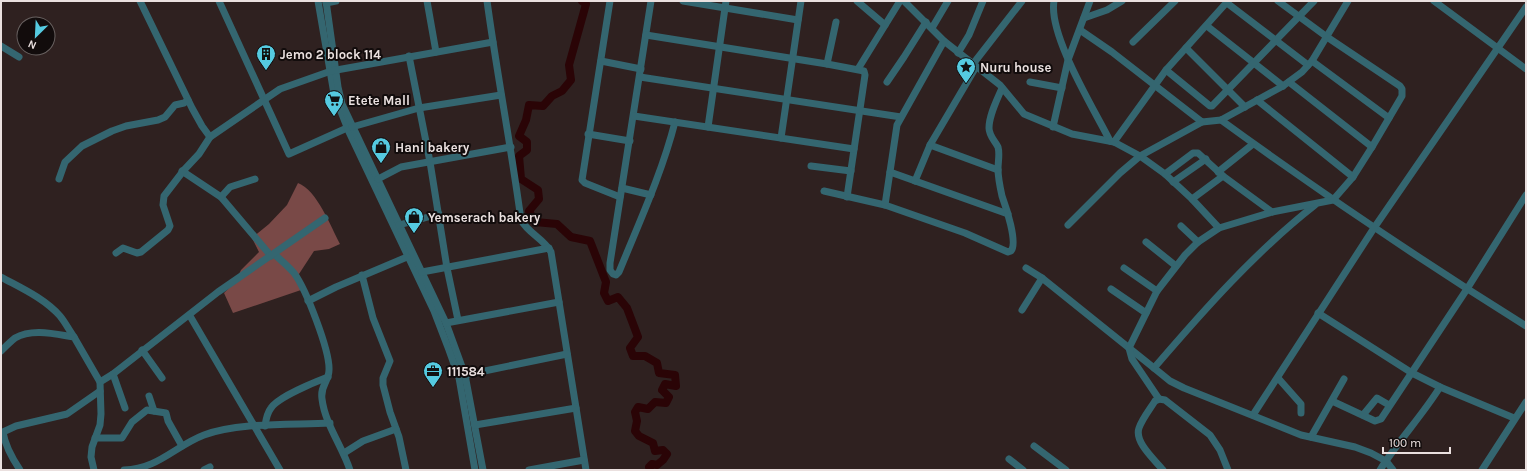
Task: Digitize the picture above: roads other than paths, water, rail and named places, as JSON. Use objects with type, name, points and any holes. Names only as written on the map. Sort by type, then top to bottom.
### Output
[{"type":"street","points":[[140,1],[188,100],[202,126],[210,137]]},
{"type":"street","points":[[219,1],[289,154],[350,128],[419,108],[501,94]]},
{"type":"street","points":[[336,1],[323,2],[333,71],[334,94],[403,241],[422,272],[446,323],[465,375],[465,390],[474,470]]},
{"type":"street","points":[[427,1],[436,52]]},
{"type":"street","points":[[487,1],[492,42],[511,147],[521,220],[524,225],[549,248],[553,261],[586,470]]},
{"type":"street","points":[[610,1],[582,180],[583,182],[620,197]]},
{"type":"street","points":[[652,1],[610,263],[611,273],[616,274],[619,272],[651,195],[675,122]]},
{"type":"street","points":[[683,1],[726,4],[798,20]]},
{"type":"street","points":[[781,138],[801,1]]},
{"type":"street","points":[[857,1],[886,24]]},
{"type":"street","points":[[858,69],[900,1]]},
{"type":"street","points":[[904,1],[944,41],[1002,88],[1024,114],[1072,134],[1112,142],[1140,156],[1165,174],[1192,199],[1219,228]]},
{"type":"street","points":[[932,28],[948,1]]},
{"type":"street","points":[[958,53],[972,29],[983,1]]},
{"type":"street","points":[[915,181],[930,145],[974,65],[1022,1]]},
{"type":"street","points":[[1054,1],[1054,14],[1057,31],[1063,51],[1112,142]]},
{"type":"street","points":[[1053,127],[1068,60],[1090,1]]},
{"type":"street","points":[[1084,18],[1107,10],[1122,1]]},
{"type":"street","points":[[1133,42],[1175,1]]},
{"type":"street","points":[[1159,399],[1132,359],[1129,348],[1157,292],[1184,255],[1198,242],[1219,228],[1272,212],[1333,200],[1353,177],[1402,96],[1402,89],[1400,86],[1327,37],[1278,1]]},
{"type":"street","points":[[1166,70],[1210,106],[1212,106],[1314,1]]},
{"type":"street","points":[[1068,225],[1120,172],[1140,156],[1202,122],[1221,120],[1286,84],[1302,72],[1310,63],[1327,37],[1348,1]]},
{"type":"street","points":[[1434,1],[1526,69]]},
{"type":"street","points":[[1112,142],[1166,70],[1228,2],[1276,40],[1389,118]]},
{"type":"street","points":[[708,127],[726,4]]},
{"type":"street","points":[[1254,415],[1318,313],[1374,228],[1496,48],[1526,7]]},
{"type":"street","points":[[827,64],[836,22]]},
{"type":"street","points":[[887,82],[926,22]]},
{"type":"street","points":[[1207,26],[1254,64],[1286,84],[1372,147]]},
{"type":"street","points":[[1080,30],[1112,52],[1202,122]]},
{"type":"street","points":[[646,36],[792,58],[864,71],[865,75],[848,197]]},
{"type":"street","points":[[885,205],[897,125],[944,41]]},
{"type":"street","points":[[116,254],[123,248],[137,253],[141,252],[168,230],[170,226],[163,205],[164,196],[182,171],[199,154],[210,137],[280,89],[333,71],[492,42]]},
{"type":"street","points":[[1,46],[19,57]]},
{"type":"street","points":[[1186,48],[1245,107]]},
{"type":"street","points":[[409,56],[430,162],[447,268],[458,320]]},
{"type":"street","points":[[601,61],[641,69]]},
{"type":"street","points":[[640,77],[901,117]]},
{"type":"street","points":[[1030,82],[1062,88]]},
{"type":"street","points":[[824,191],[885,205],[965,233],[1008,252],[1011,251],[1014,247],[1012,226],[1001,190],[998,170],[998,147],[990,136],[989,129],[992,112],[1002,88]]},
{"type":"street","points":[[59,179],[65,162],[82,146],[100,136],[119,129],[165,117],[176,105],[188,100]]},
{"type":"street","points":[[1256,100],[1353,177]]},
{"type":"street","points":[[634,116],[854,149]]},
{"type":"street","points":[[1221,120],[1374,228],[1526,326]]},
{"type":"street","points":[[350,128],[378,179],[399,224],[407,257],[434,311],[459,378],[465,390],[475,425],[483,470]]},
{"type":"street","points":[[588,134],[630,141]]},
{"type":"street","points":[[1192,199],[1253,144]]},
{"type":"street","points":[[930,145],[998,170]]},
{"type":"street","points":[[378,179],[401,168],[511,147]]},
{"type":"street","points":[[1165,174],[1193,153],[1198,153],[1220,174],[1272,212]]},
{"type":"street","points":[[1173,182],[1206,159]]},
{"type":"street","points":[[811,166],[851,171]]},
{"type":"street","points":[[182,171],[220,197],[272,255],[293,272],[308,301],[323,337],[329,370],[323,386],[322,394],[324,411],[344,453],[350,470]]},
{"type":"street","points":[[890,172],[1008,214]]},
{"type":"street","points":[[220,197],[230,187],[255,179]]},
{"type":"street","points":[[622,188],[651,195]]},
{"type":"street","points":[[1332,401],[1372,420],[1378,421],[1381,419],[1388,405],[1412,373],[1526,195]]},
{"type":"street","points":[[1154,368],[1193,322],[1235,279],[1290,225],[1317,204]]},
{"type":"street","points":[[399,224],[438,214]]},
{"type":"street","points":[[100,382],[113,374],[142,350],[190,316],[218,292],[325,218]]},
{"type":"street","points":[[1181,226],[1198,242]]},
{"type":"street","points":[[1146,242],[1176,266]]},
{"type":"street","points":[[422,272],[549,248]]},
{"type":"street","points":[[308,301],[362,275],[407,257]]},
{"type":"street","points":[[1026,268],[1042,278],[1154,368],[1184,388],[1301,435],[1361,449],[1386,461],[1392,470]]},
{"type":"street","points":[[1124,268],[1157,292]]},
{"type":"street","points":[[362,275],[373,318],[390,361],[383,378],[383,385],[406,470]]},
{"type":"street","points":[[1,277],[37,297],[61,317],[100,382],[100,425],[92,447],[91,457],[94,470]]},
{"type":"street","points":[[1022,310],[1042,278]]},
{"type":"street","points":[[1111,289],[1146,313]]},
{"type":"street","points":[[446,323],[559,302]]},
{"type":"street","points":[[1318,313],[1412,373],[1440,387],[1514,418]]},
{"type":"street","points":[[190,316],[280,470]]},
{"type":"street","points":[[1,351],[15,339],[26,333],[42,333],[74,337]]},
{"type":"street","points":[[142,350],[162,378]]},
{"type":"street","points":[[465,375],[567,354]]},
{"type":"street","points":[[113,374],[125,408]]},
{"type":"street","points":[[265,426],[268,413],[273,405],[306,385],[328,376]]},
{"type":"street","points":[[1278,378],[1301,404],[1302,413]]},
{"type":"street","points":[[1311,437],[1344,379]]},
{"type":"street","points":[[1380,470],[1396,446],[1427,408],[1440,387]]},
{"type":"street","points":[[20,470],[12,459],[2,432],[16,426],[67,414],[100,391]]},
{"type":"street","points":[[149,396],[154,411]]},
{"type":"street","points":[[1363,415],[1377,398],[1388,405]]},
{"type":"street","points":[[1163,470],[1143,446],[1138,434],[1139,428],[1155,401],[1159,399],[1165,400],[1210,435],[1220,450],[1228,470]]},
{"type":"street","points":[[1482,470],[1514,418],[1526,402]]},
{"type":"street","points":[[475,425],[576,408]]},
{"type":"street","points":[[95,438],[122,438],[134,420],[147,410],[166,413],[168,421],[182,446]]},
{"type":"street","points":[[124,470],[146,467],[156,463],[182,446],[205,435],[226,429],[255,426],[330,423]]},
{"type":"street","points":[[344,453],[363,441],[396,429]]},
{"type":"street","points":[[1034,446],[1066,470]]},
{"type":"street","points":[[1009,459],[1024,470]]},
{"type":"street","points":[[529,470],[584,460]]},
{"type":"street","points":[[156,463],[161,470]]},
{"type":"waterway","points":[[582,1],[586,4],[569,65],[571,80],[562,91],[552,96],[543,106],[529,105],[526,120],[519,136],[527,142],[527,150],[519,156],[521,179],[538,190],[539,199],[529,211],[535,222],[557,224],[571,237],[590,241],[606,282],[604,293],[608,301],[618,297],[627,308],[638,337],[630,348],[633,356],[645,356],[657,363],[659,373],[675,375],[676,386],[665,384],[662,390],[669,397],[666,403],[655,402],[648,409],[638,407],[635,412],[637,421],[635,431],[639,436],[653,443],[655,451],[663,450],[667,454],[657,465],[652,464],[649,467],[650,470]]},
{"type":"place","name":"Jemo 2 block 114","points":[[266,71]]},
{"type":"place","name":"Nuru house","points":[[966,84]]},
{"type":"place","name":"Etete Mall","points":[[334,117]]},
{"type":"place","name":"Hani bakery","points":[[381,164]]},
{"type":"place","name":"Yemserach bakery","points":[[414,234]]},
{"type":"place","name":"111584","points":[[433,388]]}]
